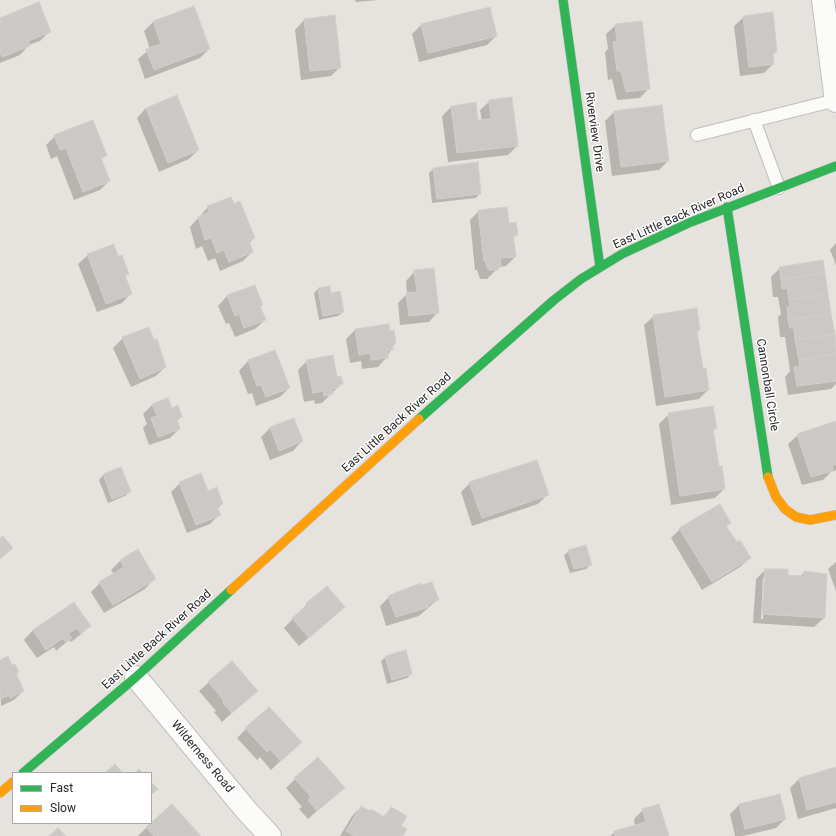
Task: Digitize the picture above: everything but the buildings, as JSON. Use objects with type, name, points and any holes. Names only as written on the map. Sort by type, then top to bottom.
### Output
[{"type":"street","name":"Riverview Drive","points":[[563,0],[600,267]]},
{"type":"street","points":[[823,0],[836,100]]},
{"type":"street","name":"East Little Back River Road","points":[[24,772],[136,677],[403,433],[554,300],[600,267],[634,248],[727,207],[836,166]]},
{"type":"street","name":"Cannonball Circle","points":[[727,207],[769,482],[780,503],[785,509],[796,517],[810,520],[827,518],[836,515]]},
{"type":"street","name":"Wilderness Road","points":[[136,677],[246,810],[270,836]]},
{"type":"street","points":[[0,793],[12,783]]},
{"type":"lane","points":[[697,135],[836,100]]},
{"type":"lane","points":[[754,120],[779,188]]},
{"type":"traffic: fast","points":[[563,0],[600,267]]},
{"type":"traffic: fast","points":[[419,419],[554,300],[581,279],[622,254],[691,222],[836,166]]},
{"type":"traffic: fast","points":[[727,207],[768,477]]},
{"type":"traffic: fast","points":[[24,772],[136,677],[231,590]]},
{"type":"traffic: slow","points":[[231,590],[419,419]]},
{"type":"traffic: slow","points":[[768,477],[776,497],[785,509],[796,517],[810,520],[836,515]]},
{"type":"traffic: slow","points":[[0,793],[12,783]]}]
